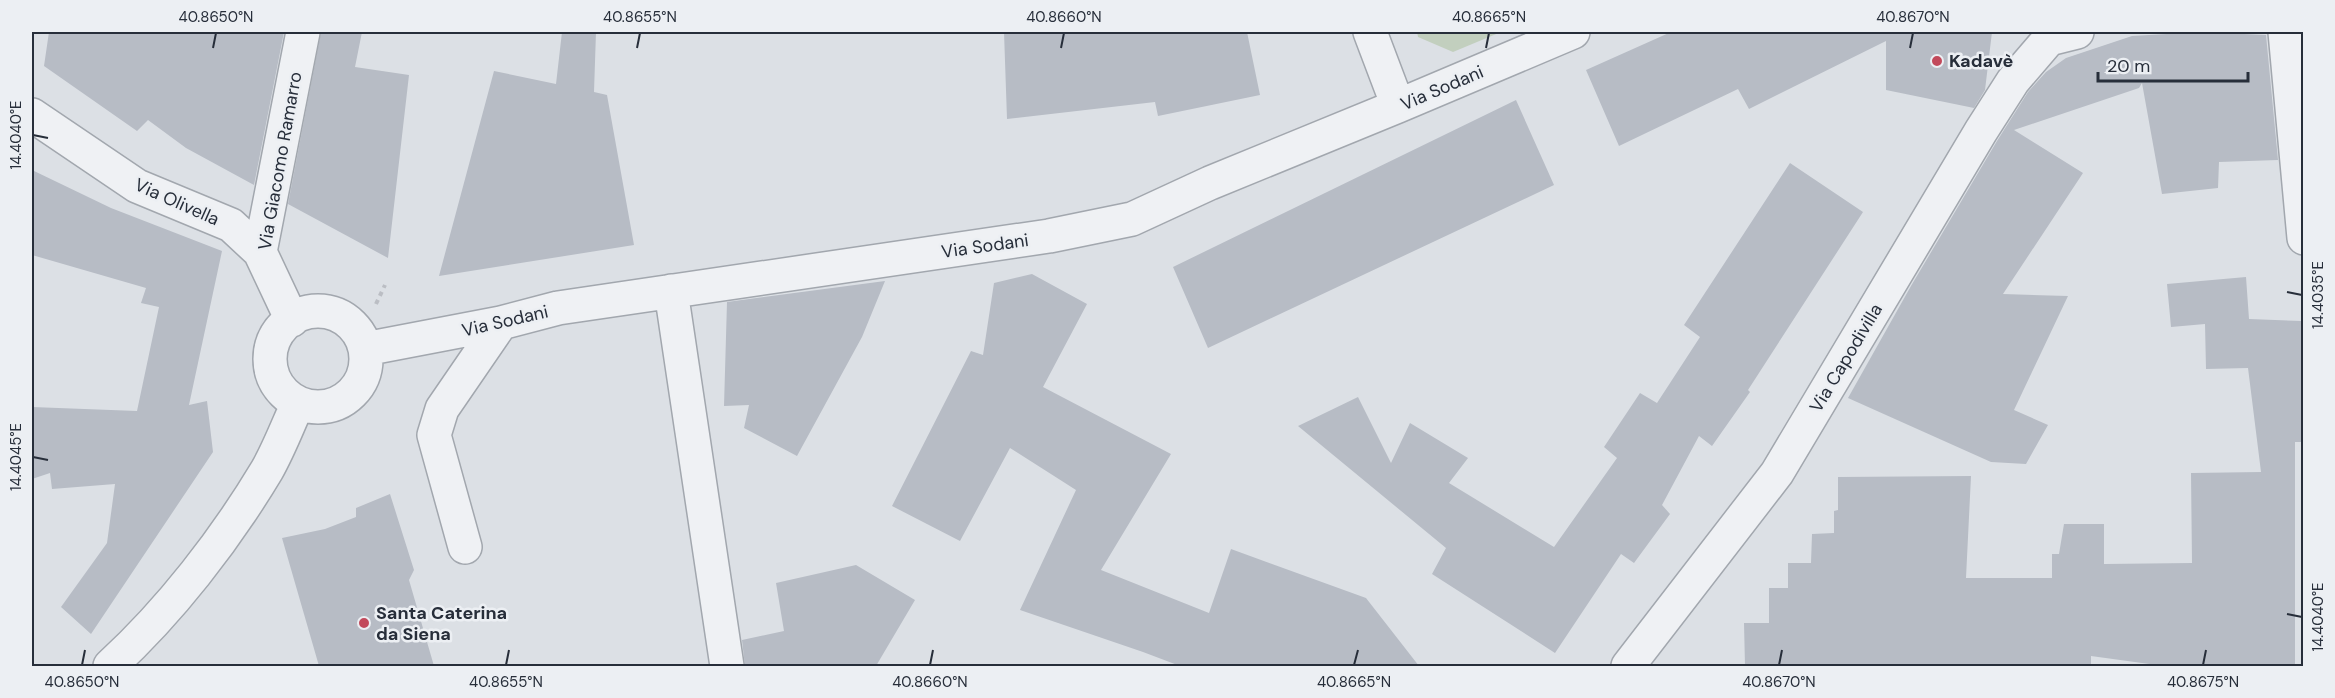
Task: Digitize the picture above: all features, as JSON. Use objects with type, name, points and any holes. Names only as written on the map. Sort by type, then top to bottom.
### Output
[{"type":"street","name":"Via Giacomo Ramarro","points":[[292,320],[260,252],[303,32]]},
{"type":"street","points":[[1370,32],[1398,106]]},
{"type":"street","name":"Via Sodani","points":[[365,349],[501,323],[558,308],[1049,236],[1132,219],[1210,183],[1573,32]]},
{"type":"street","points":[[2284,32],[2304,238]]},
{"type":"street","name":"Via Capodivilla","points":[[1628,666],[1777,473],[2013,81],[2058,34]]},
{"type":"street","name":"Via Olivella","points":[[32,115],[138,186],[231,225],[260,252]]},
{"type":"street","points":[[671,291],[728,666]]},
{"type":"street","points":[[321,312],[336,315],[350,323],[359,334],[365,349],[366,364],[362,378],[354,391],[343,401],[328,406],[313,407],[298,403],[277,384],[271,370],[270,356],[274,341],[281,329],[306,313],[321,312]]},
{"type":"street","points":[[465,548],[434,435],[441,409],[501,323]]},
{"type":"street","points":[[110,666],[141,638],[223,535],[268,468],[298,403]]},
{"type":"green space","points":[[1417,32],[1501,32],[1453,52],[1418,37]]},
{"type":"building","points":[[49,32],[284,32],[254,185],[186,148],[148,120],[137,131],[44,66]]},
{"type":"building","points":[[321,32],[362,32],[355,67],[409,75],[388,258],[288,204]]},
{"type":"building","points":[[562,32],[596,32],[594,92],[607,95],[634,245],[439,276],[494,71],[556,84]]},
{"type":"building","points":[[1004,32],[1247,32],[1260,95],[1158,116],[1155,102],[1007,119]]},
{"type":"building","points":[[1671,32],[1992,32],[1985,90],[1974,108],[1886,90],[1886,41],[1749,109],[1738,89],[1619,146],[1586,70]]},
{"type":"building","points":[[2201,32],[2266,35],[2278,160],[2219,162],[2218,188],[2162,194],[2142,83],[2139,88],[2014,130],[2083,173],[2003,294],[2068,296],[2014,410],[2048,425],[2026,464],[1991,462],[1848,398],[1997,141],[2028,92],[2046,72],[2066,58],[2132,36]]},
{"type":"building","points":[[1516,100],[1554,185],[1208,348],[1173,267]]},
{"type":"building","points":[[1790,163],[1863,212],[1748,390],[1750,392],[1712,446],[1699,436],[1662,505],[1670,514],[1634,563],[1621,554],[1555,653],[1432,574],[1446,548],[1298,426],[1358,397],[1391,463],[1410,423],[1468,458],[1449,483],[1554,547],[1617,458],[1604,447],[1640,393],[1657,403],[1700,337],[1684,325]]},
{"type":"building","points":[[32,170],[111,208],[222,251],[189,405],[207,401],[213,452],[91,634],[61,607],[107,543],[115,484],[52,489],[50,473],[32,479],[32,407],[137,411],[159,307],[141,303],[146,288],[32,255]]},
{"type":"building","points":[[1032,274],[1087,304],[1043,387],[1171,454],[1101,570],[1209,613],[1231,549],[1366,598],[1419,666],[1180,666],[1020,610],[1076,490],[1010,448],[960,541],[892,506],[971,351],[983,355],[994,283]]},
{"type":"building","points":[[2246,277],[2249,319],[2301,321],[2304,442],[2295,442],[2295,666],[2164,666],[2091,656],[2091,666],[1745,666],[1744,623],[1769,623],[1769,588],[1788,588],[1788,563],[1811,563],[1812,534],[1834,533],[1834,511],[1838,510],[1838,477],[1971,476],[1966,578],[2052,578],[2052,554],[2059,554],[2064,524],[2104,524],[2104,564],[2192,563],[2191,473],[2261,472],[2248,368],[2206,369],[2205,324],[2171,327],[2167,284]]},
{"type":"building","points":[[885,281],[862,337],[797,456],[744,428],[749,405],[724,406],[727,302]]},
{"type":"building","name":"Santa Caterina da Siena","points":[[390,494],[414,570],[409,580],[434,666],[319,666],[282,538],[325,529],[356,517],[356,508]]},
{"type":"building","points":[[856,565],[915,600],[876,666],[745,666],[742,640],[784,631],[776,583]]},
{"type":"place","name":"Kadavè","points":[[1937,61]]},
{"type":"place","name":"Santa Caterina da Siena","points":[[364,623]]}]
